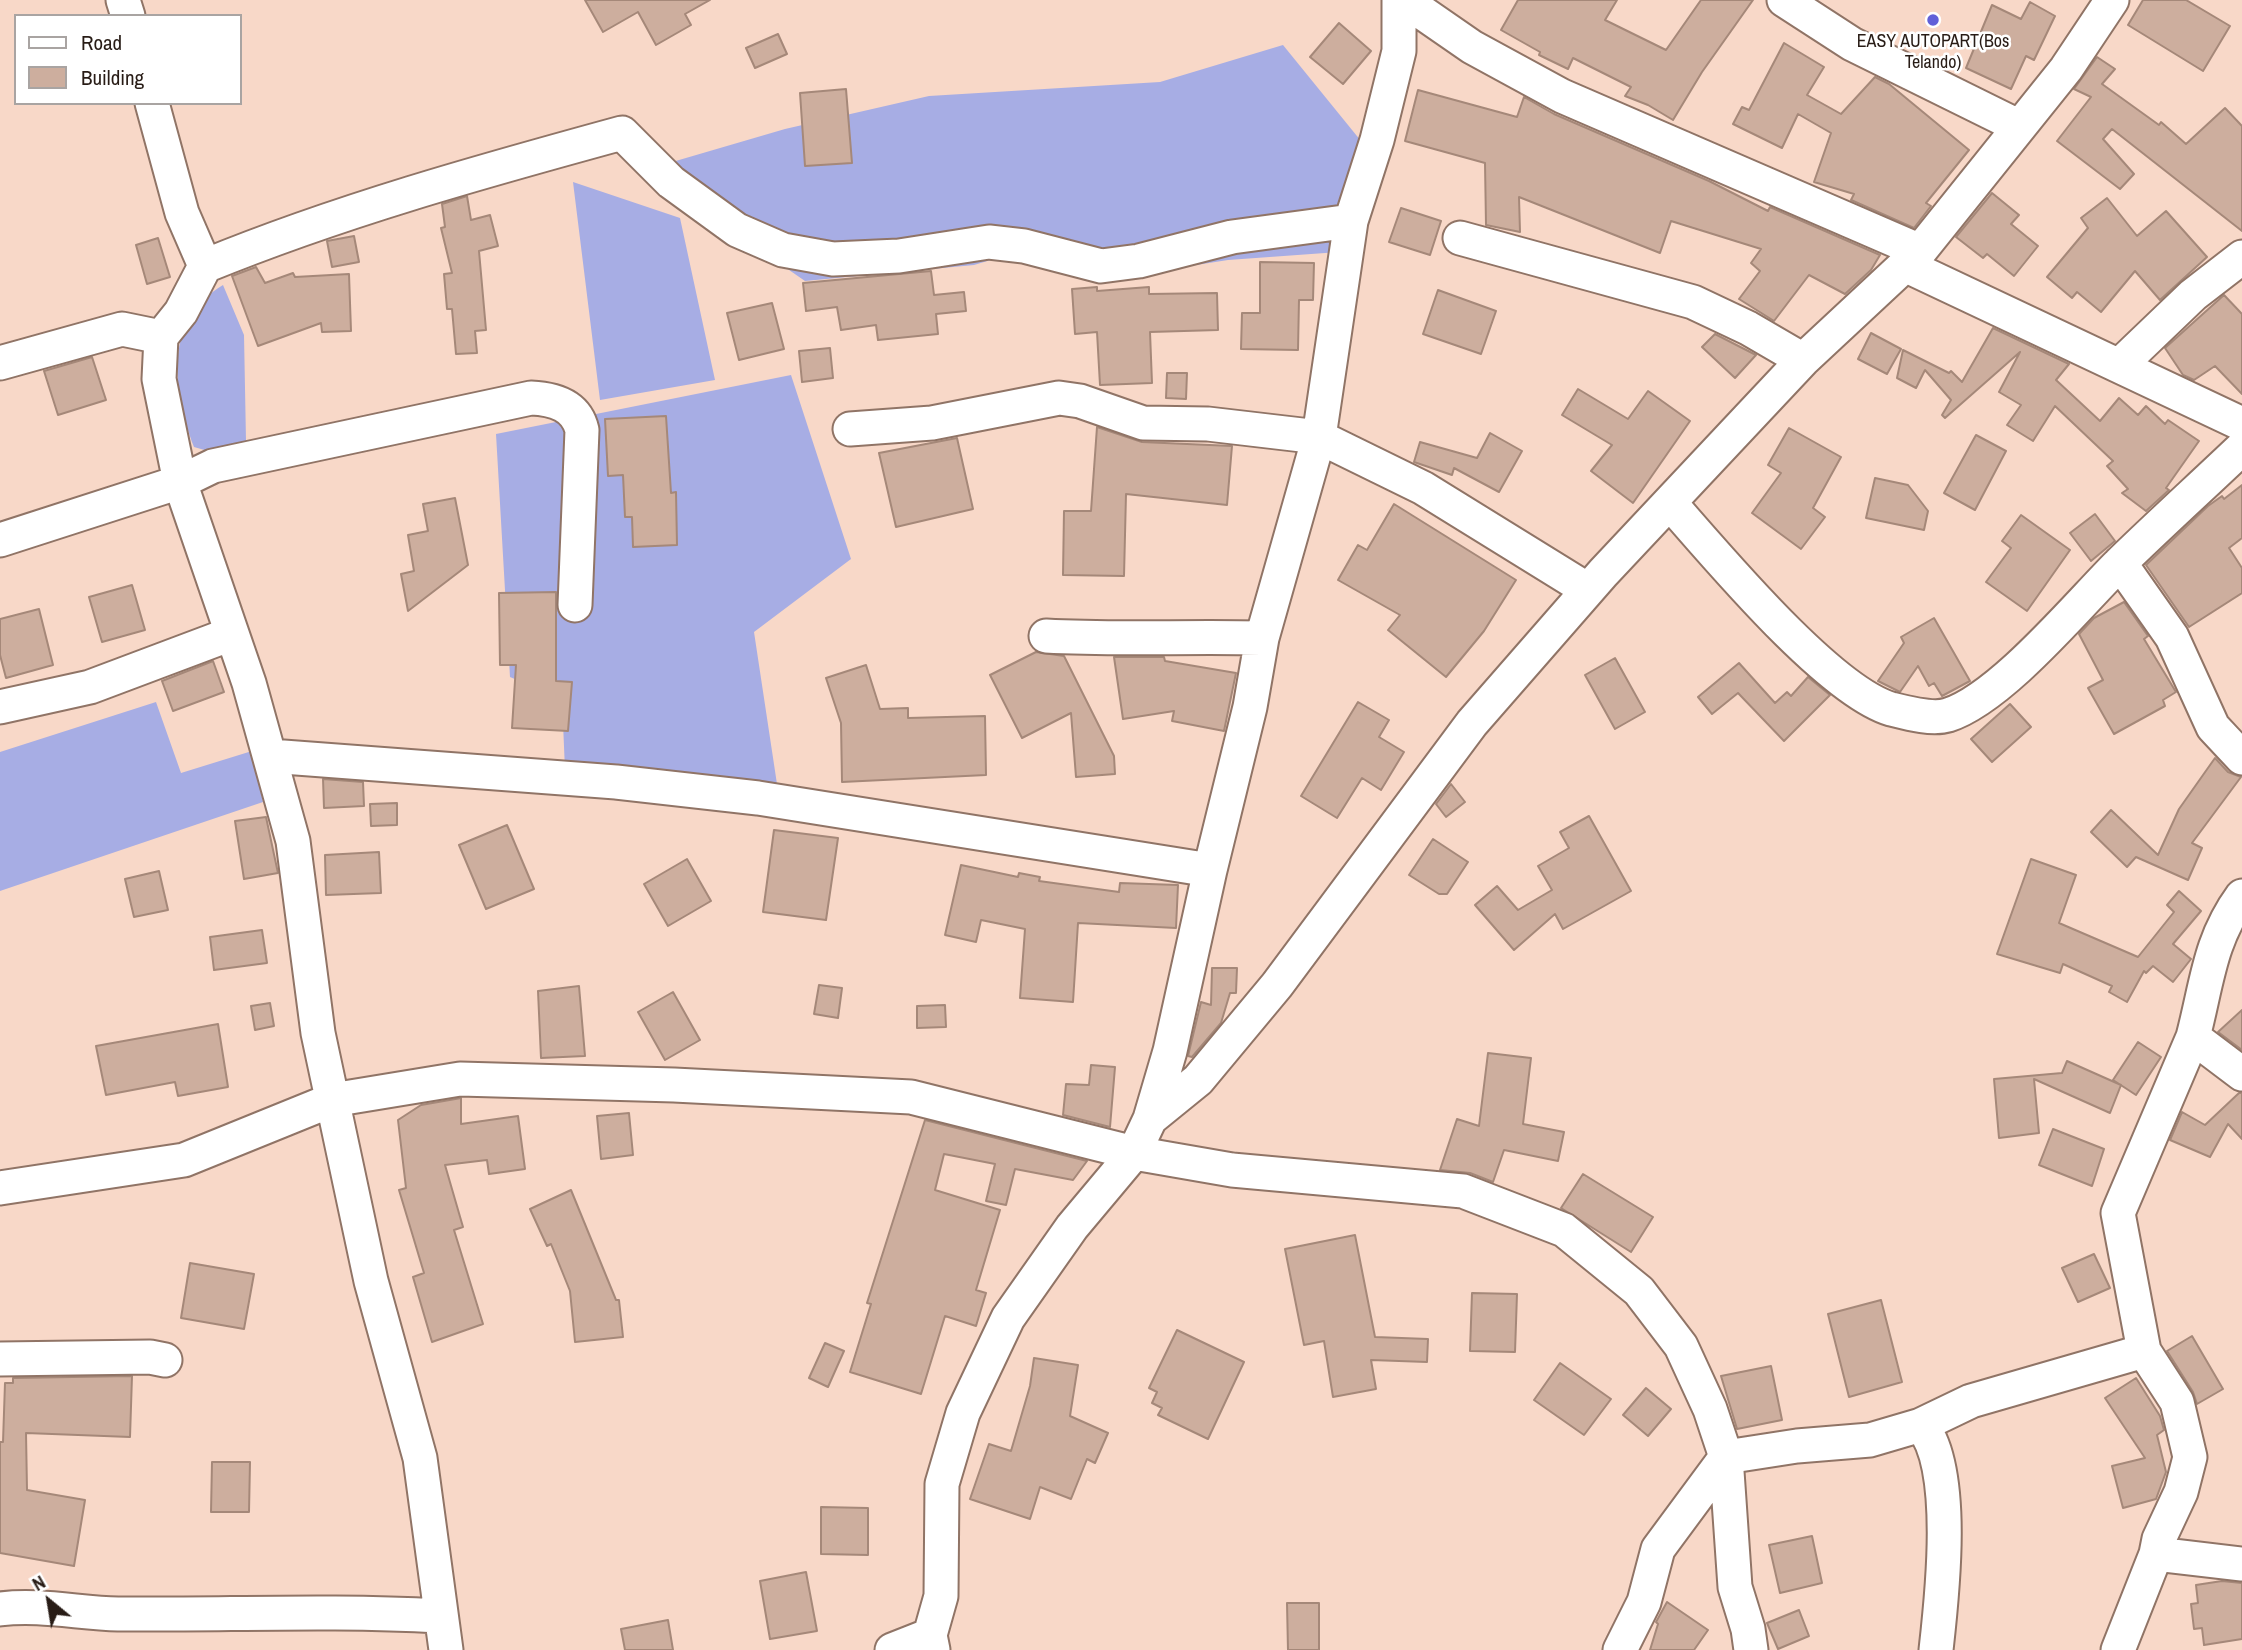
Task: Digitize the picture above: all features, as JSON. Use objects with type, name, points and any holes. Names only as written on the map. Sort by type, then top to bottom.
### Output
[{"type":"street","points":[[892,1650],[932,1642],[941,1596],[942,1484],[963,1413],[1008,1318],[1072,1227],[1134,1153],[1150,1119],[1173,1038],[1250,707],[1262,638],[1319,437],[1351,221],[1377,140],[1399,51],[1402,0]]},
{"type":"street","points":[[1402,0],[1472,47],[1562,96],[1912,258],[2242,424]]},
{"type":"street","points":[[1784,0],[1852,44],[2018,126]]},
{"type":"street","points":[[1150,1119],[1198,1080],[1260,1007],[1472,723],[1588,590],[1803,360],[1912,258],[2066,69],[2112,0]]},
{"type":"street","points":[[153,105],[182,213],[205,266]]},
{"type":"street","points":[[446,1650],[439,1615],[420,1458],[371,1280],[318,1033],[293,841],[249,683],[180,482],[159,379],[162,337],[181,313],[205,266],[307,228],[529,158],[622,133],[671,182],[737,230],[783,250],[833,259],[899,256],[989,242],[1024,246],[1101,266],[1139,261],[1232,237],[1351,221]]},
{"type":"street","points":[[1460,239],[1693,302],[1748,328],[1803,360]]},
{"type":"street","points":[[2121,364],[2193,295],[2242,257]]},
{"type":"street","points":[[0,363],[122,330],[162,337]]},
{"type":"street","points":[[0,540],[180,482],[213,467],[531,398],[554,400],[568,407],[579,421],[582,430],[575,605]]},
{"type":"street","points":[[850,429],[932,423],[1059,398],[1080,401],[1143,423],[1208,424],[1319,437],[1423,488],[1588,590]]},
{"type":"street","points":[[1670,503],[1780,622],[1858,693],[1889,708],[1920,715],[1947,715],[1993,690],[2120,563],[2242,448]]},
{"type":"street","points":[[2120,563],[2172,637],[2213,727],[2242,758]]},
{"type":"street","points":[[0,707],[90,687],[231,635]]},
{"type":"street","points":[[1046,636],[1120,640],[1188,636],[1262,638]]},
{"type":"street","points":[[270,756],[604,781],[758,798],[1210,870]]},
{"type":"street","points":[[2118,1650],[2156,1554],[2159,1539],[2181,1492],[2190,1457],[2178,1402],[2144,1351],[2118,1213],[2193,1037],[2216,939],[2224,920],[2242,896]]},
{"type":"street","points":[[2193,1037],[2242,1074]]},
{"type":"street","points":[[0,1188],[184,1160],[332,1100],[460,1079],[674,1085],[912,1097],[1134,1153],[1232,1170],[1463,1191],[1564,1230],[1639,1291],[1681,1346],[1710,1409],[1726,1457],[1735,1587],[1748,1629],[1751,1650]]},
{"type":"street","points":[[1620,1650],[1644,1602],[1657,1549],[1726,1457],[1797,1446],[1870,1440],[1921,1425],[1971,1401],[2144,1351]]},
{"type":"street","points":[[0,1359],[63,1356],[150,1357],[165,1360]]},
{"type":"street","points":[[1921,1425],[1935,1448],[1940,1471],[1945,1565],[1936,1650]]},
{"type":"street","points":[[2156,1554],[2242,1564]]},
{"type":"street","points":[[0,1609],[17,1607],[114,1614],[345,1611],[439,1615]]},
{"type":"shaded area","points":[[1283,45],[1361,141],[1339,252],[1228,260],[1107,279],[1037,246],[974,265],[805,281],[721,223],[662,165],[785,129],[929,96],[1160,82]]},
{"type":"shaded area","points":[[573,182],[680,218],[715,380],[600,400]]},
{"type":"shaded area","points":[[223,285],[244,335],[246,441],[208,451],[194,447],[181,403],[178,358],[181,337],[190,318],[203,300]]},
{"type":"shaded area","points":[[791,375],[851,559],[754,632],[780,804],[566,794],[562,699],[510,677],[496,434]]},
{"type":"shaded area","points":[[156,702],[181,773],[252,751],[263,802],[0,891],[0,752]]},
{"type":"building","points":[[585,0],[710,0],[685,14],[691,25],[656,45],[638,12],[603,32]]},
{"type":"building","points":[[1518,0],[1617,0],[1605,20],[1666,50],[1701,0],[1753,0],[1702,72],[1673,120],[1648,105],[1625,96],[1631,87],[1573,58],[1568,69],[1539,55],[1540,52],[1501,30]]},
{"type":"building","points":[[2143,0],[2186,0],[2230,26],[2203,71],[2128,25]]},
{"type":"building","points":[[2030,2],[2055,16],[2034,60],[2026,56],[2011,89],[1966,68],[1992,5],[2021,19]]},
{"type":"building","points":[[1339,23],[1371,51],[1343,84],[1310,57]]},
{"type":"building","points":[[778,34],[787,54],[755,68],[746,48]]},
{"type":"building","points":[[1784,43],[1824,67],[1807,95],[1841,114],[1875,77],[1889,84],[1969,150],[1926,203],[1931,206],[1914,228],[1851,200],[1854,194],[1814,182],[1831,133],[1798,114],[1782,148],[1733,124],[1742,107],[1749,110]]},
{"type":"building","points":[[2097,57],[2115,69],[2102,84],[2159,125],[2161,122],[2186,144],[2225,108],[2242,126],[2242,231],[2112,129],[2103,139],[2134,174],[2120,189],[2057,141],[2091,97],[2074,89]]},
{"type":"building","points":[[846,89],[852,163],[805,166],[800,93]]},
{"type":"building","points":[[1418,90],[1517,117],[1524,97],[1554,114],[1709,181],[1768,211],[1770,207],[1880,255],[1871,270],[1845,294],[1809,275],[1774,321],[1739,299],[1760,271],[1751,263],[1761,249],[1671,221],[1660,253],[1519,197],[1520,232],[1486,225],[1485,163],[1405,141]]},
{"type":"building","points":[[1992,193],[2019,215],[2011,224],[2038,246],[2014,276],[1987,254],[1983,258],[1956,237]]},
{"type":"building","points":[[467,196],[471,220],[490,215],[498,246],[479,251],[486,330],[475,331],[477,353],[456,354],[452,309],[447,309],[444,274],[452,273],[441,228],[445,227],[442,204]]},
{"type":"building","points":[[2107,198],[2137,236],[2166,211],[2207,257],[2160,300],[2135,271],[2101,312],[2077,292],[2072,298],[2047,277],[2088,228],[2081,218]]},
{"type":"building","points":[[1401,208],[1441,221],[1430,255],[1389,242]]},
{"type":"building","points":[[354,236],[359,262],[332,267],[327,241]]},
{"type":"building","points":[[158,238],[170,277],[147,284],[136,245]]},
{"type":"building","points":[[1260,262],[1314,263],[1313,300],[1299,300],[1298,350],[1241,349],[1242,313],[1260,313]]},
{"type":"building","points":[[256,267],[265,283],[293,273],[295,277],[349,274],[351,331],[322,332],[321,323],[258,346],[232,276]]},
{"type":"building","points":[[931,271],[934,295],[964,292],[966,311],[936,314],[938,334],[878,340],[876,325],[841,330],[837,307],[806,311],[803,283]]},
{"type":"building","points":[[1097,287],[1097,291],[1149,287],[1149,294],[1217,293],[1218,330],[1150,332],[1152,383],[1100,385],[1097,332],[1075,334],[1072,289]]},
{"type":"building","points":[[1438,290],[1496,311],[1481,354],[1423,334]]},
{"type":"building","points":[[2224,295],[2242,314],[2242,394],[2215,366],[2194,380],[2183,375],[2165,348]]},
{"type":"building","points":[[772,303],[784,349],[739,360],[727,313]]},
{"type":"building","points":[[1993,328],[2069,364],[2056,380],[2100,421],[2119,398],[2138,415],[2146,406],[2165,424],[2168,420],[2199,441],[2166,488],[2169,490],[2146,511],[2122,493],[2128,489],[2107,466],[2113,461],[2055,406],[2033,441],[2007,425],[2021,405],[1999,392],[2020,352],[1945,418],[1942,415],[1951,400],[1925,370],[1916,388],[1897,378],[1903,350],[1949,373],[1951,371],[1962,382]]},
{"type":"building","points":[[1871,333],[1901,349],[1887,374],[1858,359]]},
{"type":"building","points":[[1715,334],[1756,355],[1735,378],[1702,347]]},
{"type":"building","points":[[830,348],[833,378],[802,382],[799,351]]},
{"type":"building","points":[[92,357],[106,400],[58,415],[44,371]]},
{"type":"building","points":[[1167,373],[1187,373],[1186,399],[1166,398]]},
{"type":"building","points":[[1578,389],[1628,419],[1648,391],[1690,421],[1633,503],[1591,471],[1612,445],[1562,415]]},
{"type":"building","points":[[666,416],[671,493],[676,492],[677,545],[633,547],[632,517],[625,517],[623,475],[608,476],[605,419]]},
{"type":"building","points":[[1097,427],[1142,442],[1232,446],[1227,505],[1126,494],[1124,576],[1063,575],[1064,511],[1091,511]]},
{"type":"building","points":[[1789,428],[1841,457],[1813,508],[1825,517],[1801,549],[1752,513],[1781,473],[1768,465]]},
{"type":"building","points":[[1490,433],[1522,451],[1499,492],[1454,468],[1452,475],[1414,462],[1420,442],[1477,458]]},
{"type":"building","points":[[1976,435],[2006,451],[1975,510],[1944,493]]},
{"type":"building","points":[[957,438],[973,509],[896,527],[879,453]]},
{"type":"building","points":[[1875,478],[1908,485],[1928,511],[1924,530],[1866,518]]},
{"type":"building","points":[[2242,485],[2242,538],[2229,548],[2242,568],[2242,593],[2189,627],[2146,565],[2208,506],[2222,496],[2224,499]]},
{"type":"building","points":[[455,498],[468,565],[408,611],[401,574],[414,571],[408,535],[428,531],[423,504]]},
{"type":"building","points":[[1394,504],[1516,580],[1484,631],[1446,677],[1388,630],[1400,615],[1338,580],[1358,545],[1367,550]]},
{"type":"building","points":[[2095,514],[2115,541],[2091,561],[2070,533]]},
{"type":"building","points":[[2021,515],[2070,550],[2027,611],[1986,582],[2011,548],[2002,541]]},
{"type":"building","points":[[132,585],[145,630],[102,642],[89,597]]},
{"type":"building","points":[[556,592],[556,681],[572,682],[568,731],[512,728],[516,665],[500,665],[499,593]]},
{"type":"building","points":[[2124,602],[2148,636],[2144,639],[2176,692],[2163,700],[2165,706],[2114,734],[2088,688],[2103,680],[2079,634],[2094,618]]},
{"type":"building","points":[[39,609],[53,665],[6,678],[0,655],[0,619]]},
{"type":"building","points":[[1934,618],[1970,681],[1942,696],[1934,683],[1929,686],[1918,666],[1900,692],[1878,681],[1904,643],[1901,637]]},
{"type":"building","points":[[1036,652],[1064,656],[1114,756],[1115,774],[1076,777],[1071,713],[1022,738],[990,675]]},
{"type":"building","points":[[1114,657],[1164,657],[1165,661],[1236,673],[1224,731],[1172,721],[1174,711],[1123,719]]},
{"type":"building","points":[[1615,658],[1645,712],[1615,729],[1585,675]]},
{"type":"building","points":[[213,661],[224,692],[173,711],[162,681]]},
{"type":"building","points":[[1739,663],[1775,703],[1787,692],[1791,696],[1808,677],[1830,695],[1784,741],[1738,693],[1712,714],[1698,697]]},
{"type":"building","points":[[866,665],[880,709],[908,708],[908,718],[985,716],[986,775],[842,782],[841,723],[826,678]]},
{"type":"building","points":[[1358,702],[1389,720],[1379,737],[1404,752],[1381,790],[1362,778],[1337,818],[1301,796]]},
{"type":"building","points":[[2010,704],[2031,727],[1992,762],[1971,739]]},
{"type":"building","points":[[2215,758],[2228,772],[2241,777],[2192,843],[2202,848],[2188,880],[2136,857],[2127,867],[2091,832],[2111,810],[2158,855],[2179,809]]},
{"type":"building","points":[[323,779],[363,782],[364,806],[324,808]]},
{"type":"building","points":[[1451,784],[1465,802],[1446,817],[1436,804]]},
{"type":"building","points":[[397,803],[397,825],[371,826],[370,804]]},
{"type":"building","points":[[1589,816],[1631,891],[1563,929],[1555,914],[1514,950],[1475,905],[1497,886],[1518,910],[1552,890],[1538,866],[1569,848],[1560,832]]},
{"type":"building","points":[[266,817],[278,873],[244,879],[235,821]]},
{"type":"building","points":[[507,825],[534,889],[486,909],[459,845]]},
{"type":"building","points":[[774,830],[838,838],[826,920],[763,912]]},
{"type":"building","points":[[1433,839],[1468,862],[1447,894],[1439,894],[1409,875]]},
{"type":"building","points":[[379,852],[381,893],[326,895],[325,855]]},
{"type":"building","points":[[687,859],[711,901],[668,926],[644,884]]},
{"type":"building","points":[[2031,859],[2076,875],[2059,923],[2138,957],[2174,912],[2167,905],[2179,891],[2201,911],[2173,944],[2191,959],[2173,982],[2153,966],[2146,973],[2144,971],[2127,1002],[2109,992],[2112,986],[2063,964],[2060,973],[1997,954]]},
{"type":"building","points":[[961,865],[1018,877],[1019,873],[1040,877],[1039,881],[1119,892],[1120,883],[1178,885],[1176,928],[1078,923],[1073,1002],[1020,998],[1025,929],[981,920],[976,942],[945,935]]},
{"type":"building","points":[[159,871],[168,910],[134,917],[125,879]]},
{"type":"building","points":[[262,930],[267,963],[214,970],[210,937]]},
{"type":"building","points":[[1212,968],[1237,968],[1236,993],[1230,993],[1221,1023],[1192,1057],[1188,1056],[1201,1002],[1211,1005]]},
{"type":"building","points":[[819,985],[842,988],[838,1018],[814,1014]]},
{"type":"building","points":[[579,986],[585,1056],[541,1058],[538,991]]},
{"type":"building","points":[[673,992],[700,1040],[665,1060],[638,1012]]},
{"type":"building","points":[[270,1003],[274,1026],[255,1030],[251,1006]]},
{"type":"building","points":[[945,1005],[946,1027],[917,1028],[917,1006]]},
{"type":"building","points":[[2242,1010],[2242,1050],[2218,1032]]},
{"type":"building","points":[[218,1024],[228,1087],[178,1096],[175,1082],[106,1095],[96,1046]]},
{"type":"building","points":[[2138,1042],[2161,1057],[2136,1095],[2113,1080]]},
{"type":"building","points":[[1488,1053],[1531,1058],[1523,1124],[1564,1132],[1558,1161],[1504,1150],[1493,1182],[1470,1173],[1440,1170],[1457,1119],[1479,1126]]},
{"type":"building","points":[[2067,1061],[2121,1085],[2110,1113],[2034,1079],[2039,1133],[1999,1138],[1994,1079],[2062,1073]]},
{"type":"building","points":[[1091,1065],[1115,1067],[1110,1127],[1063,1115],[1066,1084],[1089,1085]]},
{"type":"building","points":[[2242,1093],[2242,1139],[2228,1124],[2210,1157],[2170,1140],[2182,1112],[2205,1125]]},
{"type":"building","points":[[461,1098],[461,1124],[518,1116],[525,1169],[489,1174],[487,1160],[445,1165],[463,1227],[454,1230],[483,1324],[432,1342],[413,1277],[424,1273],[399,1190],[406,1188],[398,1120],[421,1105]]},
{"type":"building","points":[[629,1113],[633,1155],[601,1159],[597,1116]]},
{"type":"building","points":[[925,1120],[1087,1161],[1073,1180],[1015,1169],[1006,1205],[986,1201],[995,1164],[944,1154],[935,1190],[1000,1210],[976,1290],[986,1293],[976,1326],[945,1316],[921,1394],[850,1372],[871,1304],[867,1303]]},
{"type":"building","points":[[2053,1129],[2104,1149],[2092,1186],[2039,1165]]},
{"type":"building","points":[[1583,1174],[1653,1217],[1631,1252],[1561,1208]]},
{"type":"building","points":[[571,1190],[616,1300],[619,1300],[623,1337],[575,1342],[570,1291],[551,1244],[547,1246],[530,1209]]},
{"type":"building","points":[[1355,1235],[1375,1337],[1428,1339],[1427,1362],[1371,1360],[1376,1389],[1333,1397],[1324,1341],[1304,1345],[1285,1249]]},
{"type":"building","points":[[2094,1254],[2110,1288],[2078,1302],[2062,1268]]},
{"type":"building","points":[[190,1263],[254,1274],[244,1329],[181,1318]]},
{"type":"building","points":[[1472,1293],[1517,1294],[1515,1352],[1470,1351]]},
{"type":"building","points":[[1881,1300],[1902,1382],[1849,1397],[1828,1314]]},
{"type":"building","points":[[1177,1330],[1244,1362],[1208,1439],[1158,1415],[1162,1408],[1152,1403],[1157,1392],[1149,1388]]},
{"type":"building","points":[[2192,1336],[2223,1389],[2197,1404],[2193,1392],[2167,1351]]},
{"type":"building","points":[[825,1343],[844,1351],[828,1387],[809,1378]]},
{"type":"building","points":[[1034,1358],[1078,1365],[1070,1416],[1108,1433],[1095,1463],[1087,1459],[1071,1499],[1040,1487],[1030,1519],[970,1499],[989,1444],[1011,1451],[1030,1386]]},
{"type":"building","points":[[1560,1363],[1611,1399],[1584,1435],[1534,1400]]},
{"type":"building","points":[[1771,1366],[1782,1420],[1737,1429],[1721,1376]]},
{"type":"building","points":[[132,1376],[130,1437],[26,1433],[27,1490],[85,1500],[74,1566],[0,1553],[0,1442],[3,1442],[5,1383],[13,1383],[13,1378]]},
{"type":"building","points":[[2136,1378],[2160,1416],[2164,1430],[2157,1435],[2166,1472],[2156,1499],[2123,1508],[2112,1466],[2145,1458],[2105,1398]]},
{"type":"building","points":[[1646,1388],[1671,1409],[1648,1436],[1623,1415]]},
{"type":"building","points":[[212,1462],[250,1462],[249,1512],[211,1512]]},
{"type":"building","points":[[821,1507],[868,1508],[868,1555],[821,1554]]},
{"type":"building","points":[[1812,1536],[1822,1583],[1780,1593],[1769,1545]]},
{"type":"building","points":[[806,1572],[817,1631],[770,1639],[760,1581]]},
{"type":"building","points":[[2222,1581],[2242,1583],[2242,1639],[2204,1645],[2202,1628],[2194,1629],[2191,1604],[2198,1603],[2196,1585]]},
{"type":"building","points":[[1667,1602],[1708,1630],[1694,1650],[1650,1650],[1658,1624],[1656,1622]]},
{"type":"building","points":[[1287,1603],[1319,1603],[1319,1650],[1288,1650]]},
{"type":"building","points":[[1799,1610],[1809,1636],[1778,1649],[1767,1623]]},
{"type":"building","points":[[668,1620],[673,1650],[625,1650],[621,1629]]},
{"type":"place","name":"EASY AUTOPART(Bos Telando)","points":[[1933,20]]}]
